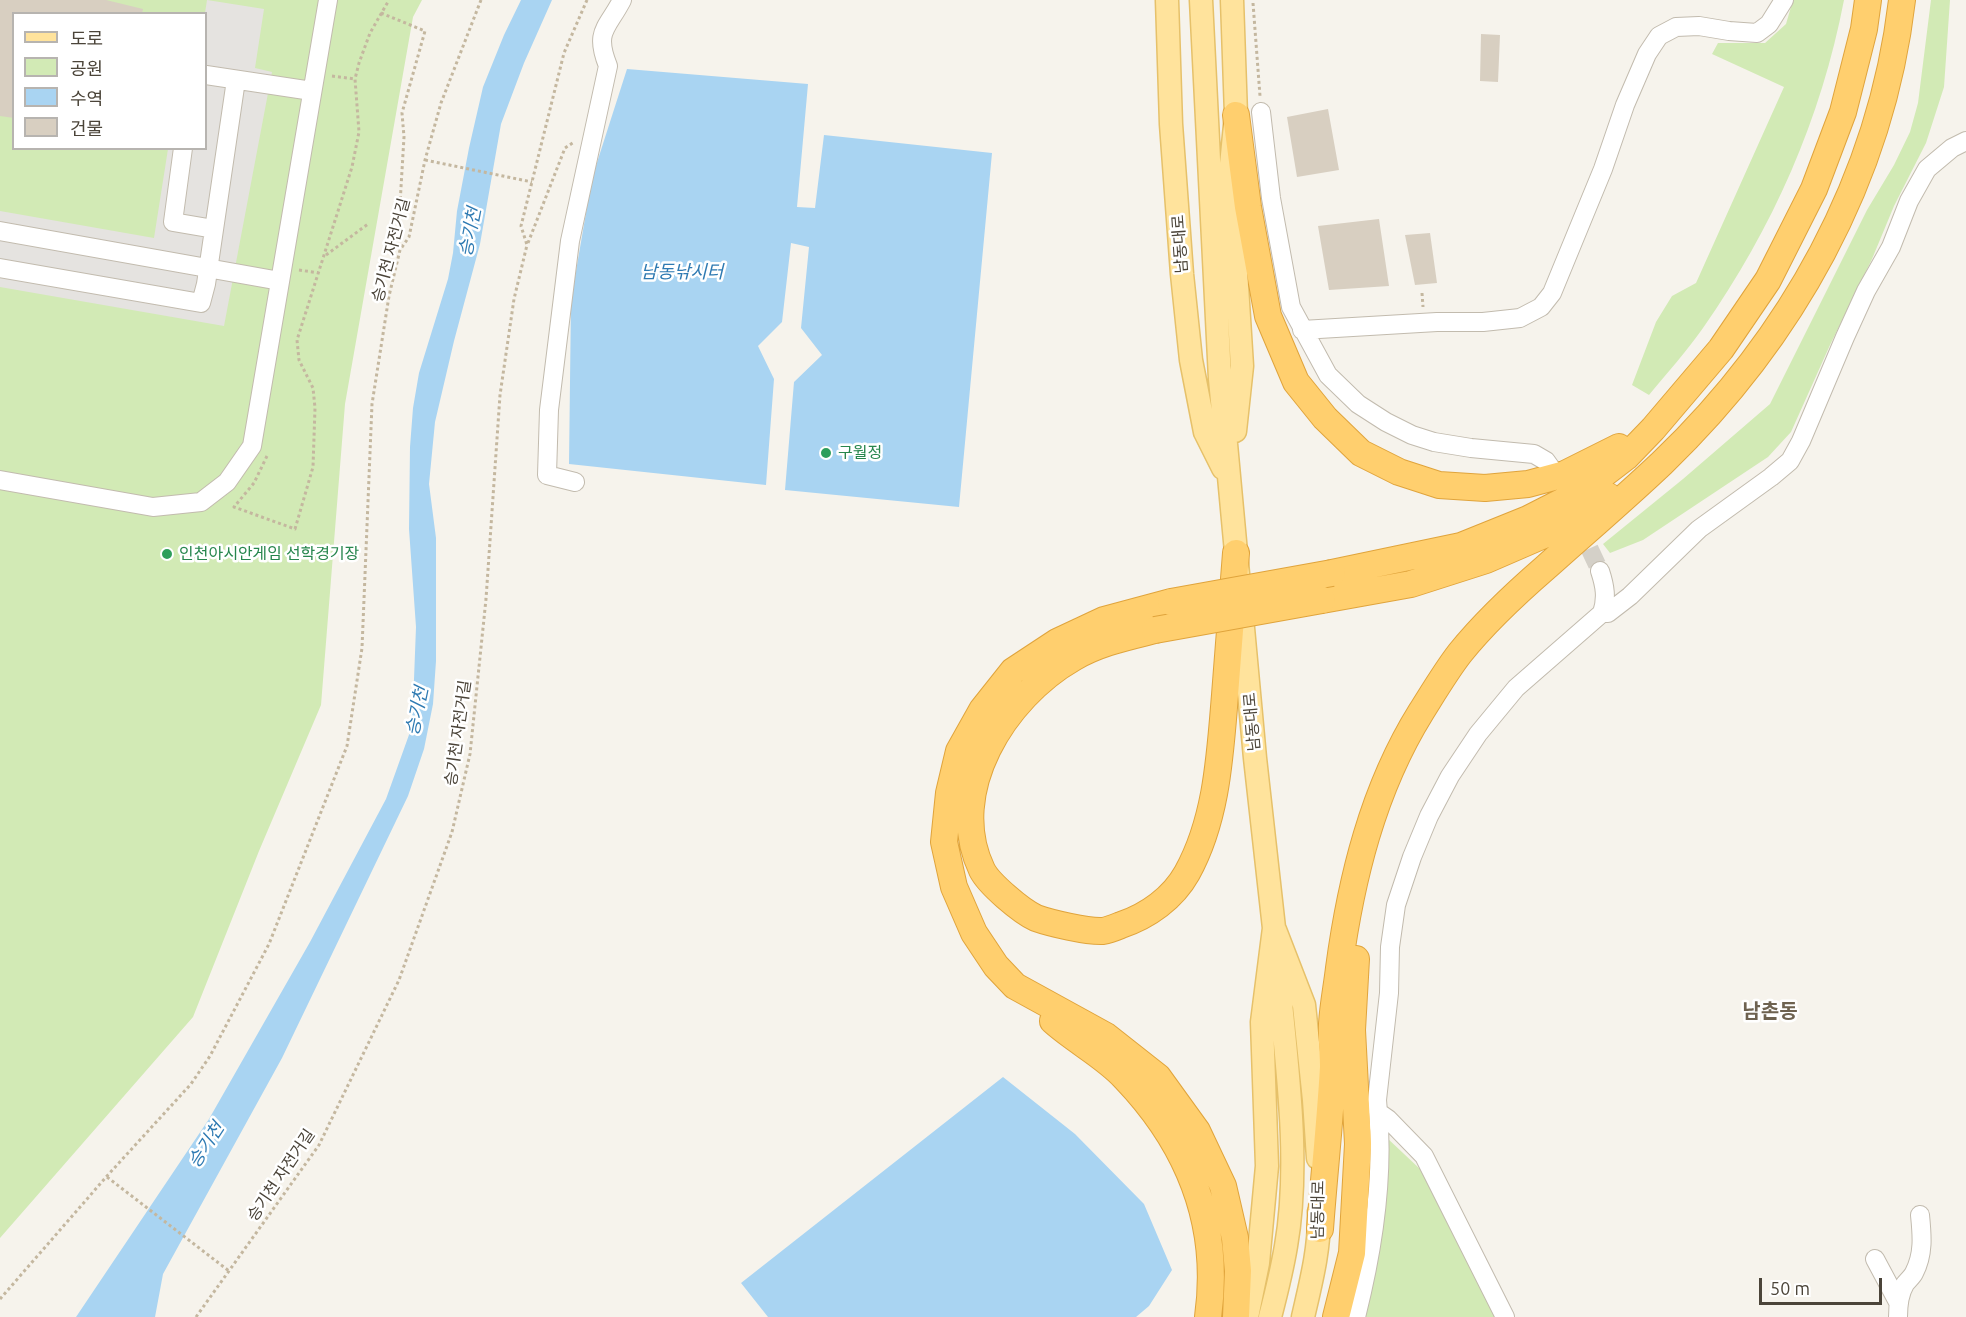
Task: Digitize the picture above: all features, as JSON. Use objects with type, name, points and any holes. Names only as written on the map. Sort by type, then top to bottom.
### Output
[{"type":"highway","points":[[1208,1317],[1212,1262],[1205,1214],[1187,1165],[1160,1118],[1124,1076],[1058,1025],[1015,986],[996,966],[974,933],[954,887],[944,842],[949,794],[959,751],[982,710],[1013,671],[1057,642],[1104,620],[1171,602],[1332,573],[1461,546],[1528,519],[1579,493],[1626,457],[1653,429],[1728,339],[1768,280],[1809,200],[1843,112],[1869,0]]},
{"type":"highway","points":[[1320,1230],[1333,1064],[1332,1023],[1342,944],[1354,880],[1375,810],[1393,766],[1419,714],[1460,653],[1508,601],[1662,463],[1719,403],[1772,337],[1816,267],[1848,200],[1878,121],[1898,38],[1902,0]]},
{"type":"highway","points":[[1249,114],[1248,207],[1268,316],[1296,382],[1325,418],[1361,453],[1399,472],[1439,485],[1485,488],[1528,484],[1564,474],[1653,429]]},
{"type":"highway","points":[[1236,553],[1219,770],[1204,835],[1187,873],[1167,900],[1137,920],[1104,931],[1069,926],[1035,917],[1006,897],[982,872],[972,841],[971,810],[979,769],[995,734],[1018,703],[1044,677],[1074,657],[1116,639],[1155,630],[1322,600],[1411,584],[1486,560],[1546,534],[1662,463]]},
{"type":"highway","points":[[1336,1317],[1352,1253],[1358,1144],[1352,1030],[1358,920],[1375,810]]},
{"type":"highway","points":[[1015,986],[1106,1036],[1158,1077],[1197,1131],[1223,1186],[1235,1238],[1238,1271],[1236,1317]]},
{"type":"main road","name":"남동대로","points":[[1167,0],[1171,124],[1191,360],[1205,432],[1230,480]]},
{"type":"main road","name":"남동대로","points":[[1201,0],[1220,379],[1255,758],[1274,928],[1262,1022],[1267,1166],[1258,1263],[1247,1317]]},
{"type":"main road","name":"남동대로","points":[[1230,480],[1242,366],[1230,175],[1249,114],[1232,0]]},
{"type":"main road","name":"남동대로","points":[[1274,928],[1304,1005],[1314,1100],[1320,1230],[1314,1271],[1303,1317]]},
{"type":"main road","points":[[1270,1317],[1287,1244],[1292,1180],[1291,1122],[1274,928]]},
{"type":"street","points":[[0,480],[153,507],[201,502],[227,482],[252,446],[288,280],[312,92],[327,0]]},
{"type":"street","points":[[575,482],[547,475],[549,410],[570,241],[608,66],[601,49],[604,29],[622,0]]},
{"type":"street","points":[[1302,330],[1437,322],[1483,322],[1520,318],[1541,307],[1552,293],[1603,169],[1625,105],[1647,54],[1659,36],[1676,27],[1699,26],[1756,33],[1769,24],[1784,0]]},
{"type":"street","points":[[207,75],[312,92]]},
{"type":"street","points":[[0,267],[201,303],[236,80]]},
{"type":"street","points":[[1249,114],[1271,198],[1291,307],[1328,375],[1358,404],[1412,435],[1434,442],[1471,448],[1534,454],[1546,460],[1551,468]]},
{"type":"street","points":[[1602,613],[1608,613],[1630,596],[1699,529],[1790,461],[1801,441],[1866,291],[1891,247],[1910,201],[1927,169],[1959,144]]},
{"type":"street","points":[[183,150],[173,222],[214,229]]},
{"type":"street","points":[[0,231],[288,280]]},
{"type":"street","points":[[1356,1317],[1369,1260],[1378,1190],[1377,1100],[1389,993],[1390,947],[1396,905],[1429,816],[1450,776],[1473,742],[1516,688],[1602,613],[1606,593],[1600,572]]},
{"type":"street","points":[[1377,1112],[1388,1119],[1424,1156],[1505,1317]]},
{"type":"street","points":[[1898,1310],[1904,1285],[1914,1274],[1920,1258],[1923,1241],[1920,1215]]},
{"type":"street","points":[[1875,1259],[1898,1310]]},
{"type":"path","points":[[269,446],[267,458],[254,483],[234,507],[295,529],[313,467],[315,408],[313,388],[299,360],[297,340],[352,167],[359,132],[355,79],[366,43],[389,0]]},
{"type":"path","name":"승기천 자전거길","points":[[0,1299],[191,1084],[210,1056],[269,944],[346,746],[362,648],[372,404],[389,296],[400,250],[408,237],[425,160],[441,103],[481,0]]},
{"type":"path","name":"승기천 자전거길","points":[[196,1317],[319,1145],[399,980],[452,832],[470,754],[486,599],[500,395],[514,299],[527,245],[521,226],[564,53],[587,0]]},
{"type":"path","points":[[1249,114],[1253,0]]},
{"type":"path","points":[[381,14],[425,31],[402,113],[404,137],[399,221],[400,250]]},
{"type":"path","points":[[330,76],[355,79]]},
{"type":"path","points":[[527,245],[565,148],[594,129]]},
{"type":"path","points":[[425,160],[532,182]]},
{"type":"path","points":[[324,256],[368,224]]},
{"type":"path","points":[[288,280],[299,270],[319,273]]},
{"type":"path","points":[[107,1176],[229,1271]]},
{"type":"green space","name":"인천아시안게임 선학경기장","points":[[0,0],[422,0],[413,17],[345,404],[321,705],[259,851],[193,1017],[0,1238]]},
{"type":"green space","points":[[1793,0],[1844,0],[1834,44],[1808,130],[1772,212],[1728,290],[1697,337],[1649,395],[1632,385],[1656,322],[1672,296],[1696,283],[1784,87],[1712,54],[1718,43],[1765,43],[1786,24]]},
{"type":"green space","points":[[1931,0],[1950,0],[1944,87],[1926,143],[1894,206],[1872,259],[1791,432],[1768,457],[1643,540],[1610,553],[1603,544],[1770,404],[1867,210],[1894,165],[1910,132],[1918,103]]},
{"type":"green space","points":[[1386,1137],[1420,1169],[1498,1317],[1360,1317]]},
{"type":"shaded area","points":[[207,0],[264,9],[255,68],[272,72],[224,326],[0,287],[0,211],[154,238],[168,150],[207,150],[207,12],[205,12]]},
{"type":"water","name":"승기천","points":[[521,0],[552,0],[524,63],[501,124],[480,244],[435,422],[429,484],[436,538],[436,661],[433,704],[424,749],[408,796],[282,1058],[163,1274],[155,1317],[76,1317],[209,1119],[310,942],[386,799],[410,732],[416,627],[409,529],[413,408],[419,373],[448,279],[457,211],[483,87]]},
{"type":"water","name":"남동낚시터","points":[[627,69],[808,84],[797,207],[815,208],[824,135],[992,153],[959,507],[785,490],[794,382],[822,355],[801,328],[809,247],[791,243],[782,322],[758,346],[774,379],[766,485],[569,464],[571,300],[592,178]]},
{"type":"water","points":[[1003,1077],[1075,1134],[1144,1204],[1172,1270],[1149,1306],[1136,1317],[768,1317],[741,1283]]},
{"type":"building","points":[[0,0],[106,0],[143,9],[142,12],[12,12],[12,118],[0,116]]},
{"type":"building","points":[[1481,34],[1500,35],[1498,82],[1480,81]]},
{"type":"building","points":[[1328,109],[1339,170],[1297,177],[1287,117]]},
{"type":"building","points":[[1379,219],[1389,286],[1329,290],[1318,226]]},
{"type":"building","points":[[1430,233],[1437,283],[1415,285],[1405,235]]},
{"type":"tunnel","points":[[1578,524],[1600,571]]},
{"type":"place","name":"구월정","points":[[826,453]]},
{"type":"place","name":"인천아시안게임 선학경기장","points":[[167,554]]},
{"type":"district","name":"남촌동","points":[[1770,1011]]}]
